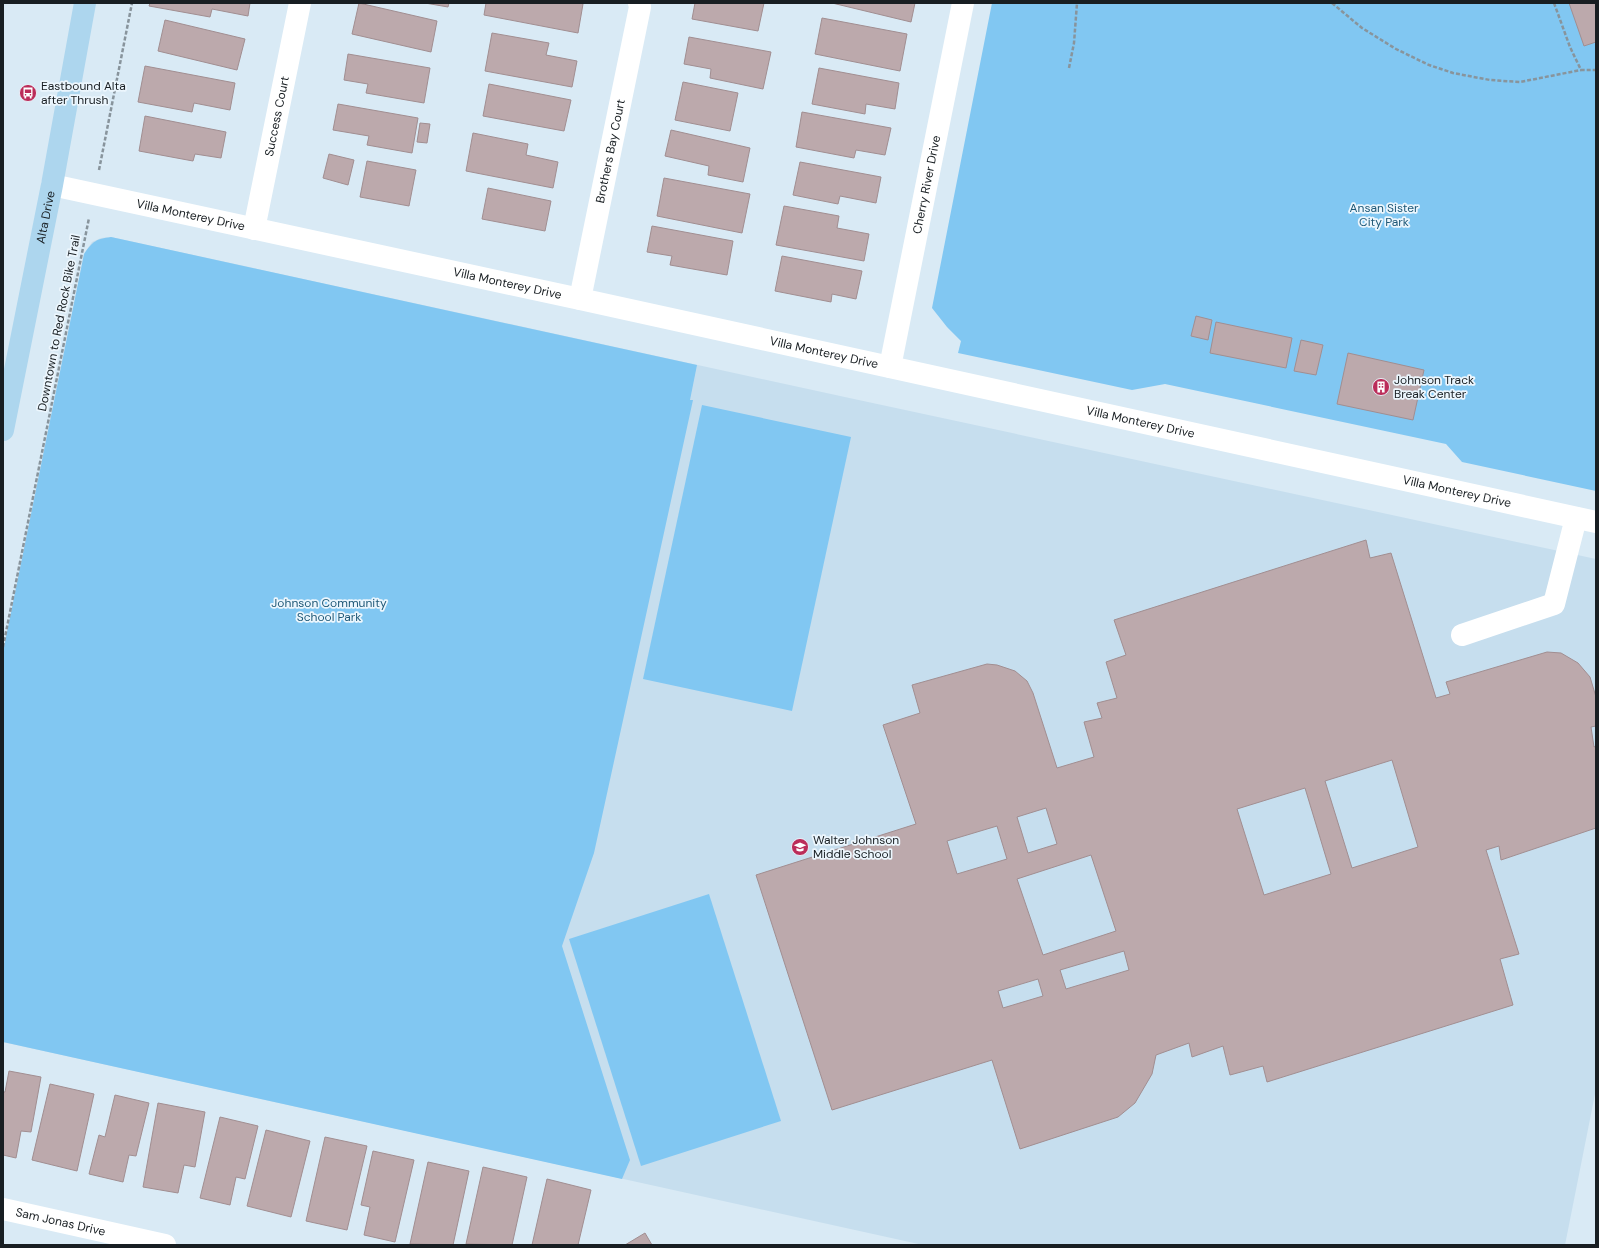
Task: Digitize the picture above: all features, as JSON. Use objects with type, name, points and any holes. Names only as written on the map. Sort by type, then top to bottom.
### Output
[{"type":"main road","name":"Alta Drive","points":[[3,430],[52,185],[85,3]]},
{"type":"street","name":"Success Court","points":[[254,230],[300,3]]},
{"type":"street","name":"Brothers Bay Court","points":[[580,299],[640,7],[639,3]]},
{"type":"street","name":"Cherry River Drive","points":[[890,367],[963,3]]},
{"type":"street","name":"Villa Monterey Drive","points":[[52,185],[254,230],[580,299],[1586,520]]},
{"type":"street","points":[[1462,635],[1554,604],[1586,520]]},
{"type":"street","name":"Sam Jonas Drive","points":[[3,1209],[165,1245]]},
{"type":"path","name":"Downtown to Red Rock Bike Trail","points":[[3,647],[132,3]]},
{"type":"path","points":[[1069,68],[1074,43],[1077,3]]},
{"type":"path","points":[[1332,3],[1362,28],[1396,49],[1429,64],[1454,73],[1490,80],[1520,82],[1581,70],[1596,70]]},
{"type":"path","points":[[1554,3],[1570,47],[1581,70]]},
{"type":"shaded area","name":"Walter Johnson Middle School","points":[[111,237],[1596,559],[1596,1089],[1565,1245],[923,1245],[3,1042],[3,652],[84,254],[92,242],[101,238]]},
{"type":"green space","name":"Ansan Sister City Park","points":[[992,3],[1596,3],[1596,491],[1462,462],[1446,444],[1165,384],[1132,390],[958,353],[961,341],[947,327],[932,308]]},
{"type":"green space","name":"Johnson Community School Park","points":[[111,237],[697,365],[690,400],[693,400],[594,853],[562,946],[630,1160],[622,1179],[3,1042],[3,652],[84,254],[95,241]]},
{"type":"green space","points":[[702,405],[851,437],[792,711],[643,679]]},
{"type":"green space","points":[[709,894],[781,1121],[641,1166],[569,939]]},
{"type":"building","points":[[150,3],[250,3],[248,16],[212,9],[210,17],[149,6]]},
{"type":"building","points":[[359,3],[437,21],[431,52],[352,34]]},
{"type":"building","points":[[425,3],[449,3],[448,7]]},
{"type":"building","points":[[486,3],[583,4],[578,33],[484,15]]},
{"type":"building","points":[[695,3],[764,3],[758,31],[692,19]]},
{"type":"building","points":[[832,3],[915,3],[911,22]]},
{"type":"building","points":[[1569,3],[1596,3],[1596,42],[1584,46]]},
{"type":"building","points":[[822,18],[907,34],[900,71],[815,54]]},
{"type":"building","points":[[165,20],[245,39],[237,70],[158,51]]},
{"type":"building","points":[[492,33],[549,43],[546,55],[577,61],[572,87],[485,71]]},
{"type":"building","points":[[689,37],[771,52],[763,89],[710,78],[711,69],[684,64]]},
{"type":"building","points":[[348,54],[430,68],[424,103],[366,93],[368,84],[344,80]]},
{"type":"building","points":[[145,66],[235,83],[230,110],[194,103],[192,112],[138,102]]},
{"type":"building","points":[[819,68],[899,83],[895,109],[866,104],[865,114],[812,104]]},
{"type":"building","points":[[683,82],[738,93],[730,131],[675,120]]},
{"type":"building","points":[[489,84],[571,100],[564,131],[483,116]]},
{"type":"building","points":[[338,104],[418,118],[412,153],[367,145],[369,136],[333,130]]},
{"type":"building","points":[[802,112],[891,128],[885,155],[856,150],[854,158],[796,147]]},
{"type":"building","points":[[145,116],[226,132],[221,158],[195,154],[193,161],[139,151]]},
{"type":"building","points":[[420,123],[430,124],[427,143],[417,142]]},
{"type":"building","points":[[671,130],[750,148],[743,182],[708,175],[709,166],[665,156]]},
{"type":"building","points":[[473,133],[528,144],[526,155],[558,162],[553,188],[466,171]]},
{"type":"building","points":[[329,154],[354,160],[348,185],[323,178]]},
{"type":"building","points":[[367,161],[416,170],[409,206],[360,197]]},
{"type":"building","points":[[800,162],[881,177],[876,203],[840,196],[838,204],[793,195]]},
{"type":"building","points":[[664,178],[750,194],[742,233],[657,216]]},
{"type":"building","points":[[488,188],[551,201],[545,231],[482,219]]},
{"type":"building","points":[[784,206],[839,216],[837,228],[869,234],[864,261],[776,245]]},
{"type":"building","points":[[652,226],[733,241],[727,275],[670,265],[672,256],[647,252]]},
{"type":"building","points":[[782,256],[862,271],[856,299],[832,294],[831,302],[775,291]]},
{"type":"building","points":[[1196,316],[1212,320],[1208,340],[1191,336]]},
{"type":"building","points":[[1216,322],[1292,338],[1286,368],[1210,353]]},
{"type":"building","points":[[1301,340],[1323,345],[1316,375],[1294,371]]},
{"type":"building","name":"Johnson Track Break Center","points":[[1348,353],[1424,370],[1413,420],[1337,404]]},
{"type":"building","points":[[1366,540],[1370,558],[1391,553],[1436,698],[1450,694],[1446,682],[1547,652],[1561,653],[1578,663],[1590,677],[1596,697],[1596,726],[1591,727],[1594,747],[1596,746],[1596,828],[1501,860],[1499,846],[1486,850],[1519,954],[1500,959],[1513,1005],[1267,1082],[1263,1066],[1230,1075],[1223,1046],[1192,1057],[1189,1043],[1156,1055],[1152,1074],[1135,1103],[1118,1117],[1020,1149],[992,1060],[832,1110],[756,875],[916,824],[883,725],[920,713],[912,685],[987,664],[997,665],[1015,671],[1027,681],[1033,693],[1057,768],[1094,757],[1084,722],[1102,718],[1097,703],[1117,698],[1106,662],[1126,655],[1114,620]],"holes":[[[1392,760],[1418,847],[1352,868],[1325,781]],[[1305,788],[1331,874],[1264,895],[1237,809]],[[1046,808],[1057,844],[1028,853],[1017,817]],[[997,826],[1007,859],[957,874],[947,841]],[[1091,855],[1116,931],[1043,955],[1017,879]],[[1124,951],[1129,970],[1066,989],[1060,970]],[[1038,979],[1043,996],[1003,1008],[998,991]]]},
{"type":"building","points":[[9,1071],[41,1077],[31,1132],[21,1131],[16,1158],[3,1155],[3,1092],[5,1092]]},
{"type":"building","points":[[50,1084],[94,1094],[77,1171],[32,1160]]},
{"type":"building","points":[[115,1095],[149,1103],[136,1156],[129,1155],[123,1182],[89,1174],[99,1135],[105,1137]]},
{"type":"building","points":[[158,1103],[205,1112],[195,1167],[184,1165],[178,1193],[143,1187]]},
{"type":"building","points":[[220,1117],[258,1126],[245,1179],[236,1177],[230,1205],[200,1198]]},
{"type":"building","points":[[266,1130],[310,1141],[291,1217],[247,1206]]},
{"type":"building","points":[[325,1137],[367,1146],[347,1230],[306,1221]]},
{"type":"building","points":[[373,1151],[414,1160],[395,1242],[364,1235],[370,1207],[361,1205]]},
{"type":"building","points":[[428,1162],[469,1171],[453,1245],[410,1244]]},
{"type":"building","points":[[483,1167],[527,1177],[512,1245],[466,1244]]},
{"type":"building","points":[[547,1179],[591,1190],[578,1245],[532,1245]]},
{"type":"building","points":[[645,1233],[652,1245],[625,1245]]},
{"type":"place","name":"Eastbound Alta after Thrush","points":[[28,93]]},
{"type":"place","name":"Johnson Track Break Center","points":[[1381,387]]},
{"type":"place","name":"Walter Johnson Middle School","points":[[800,847]]}]
